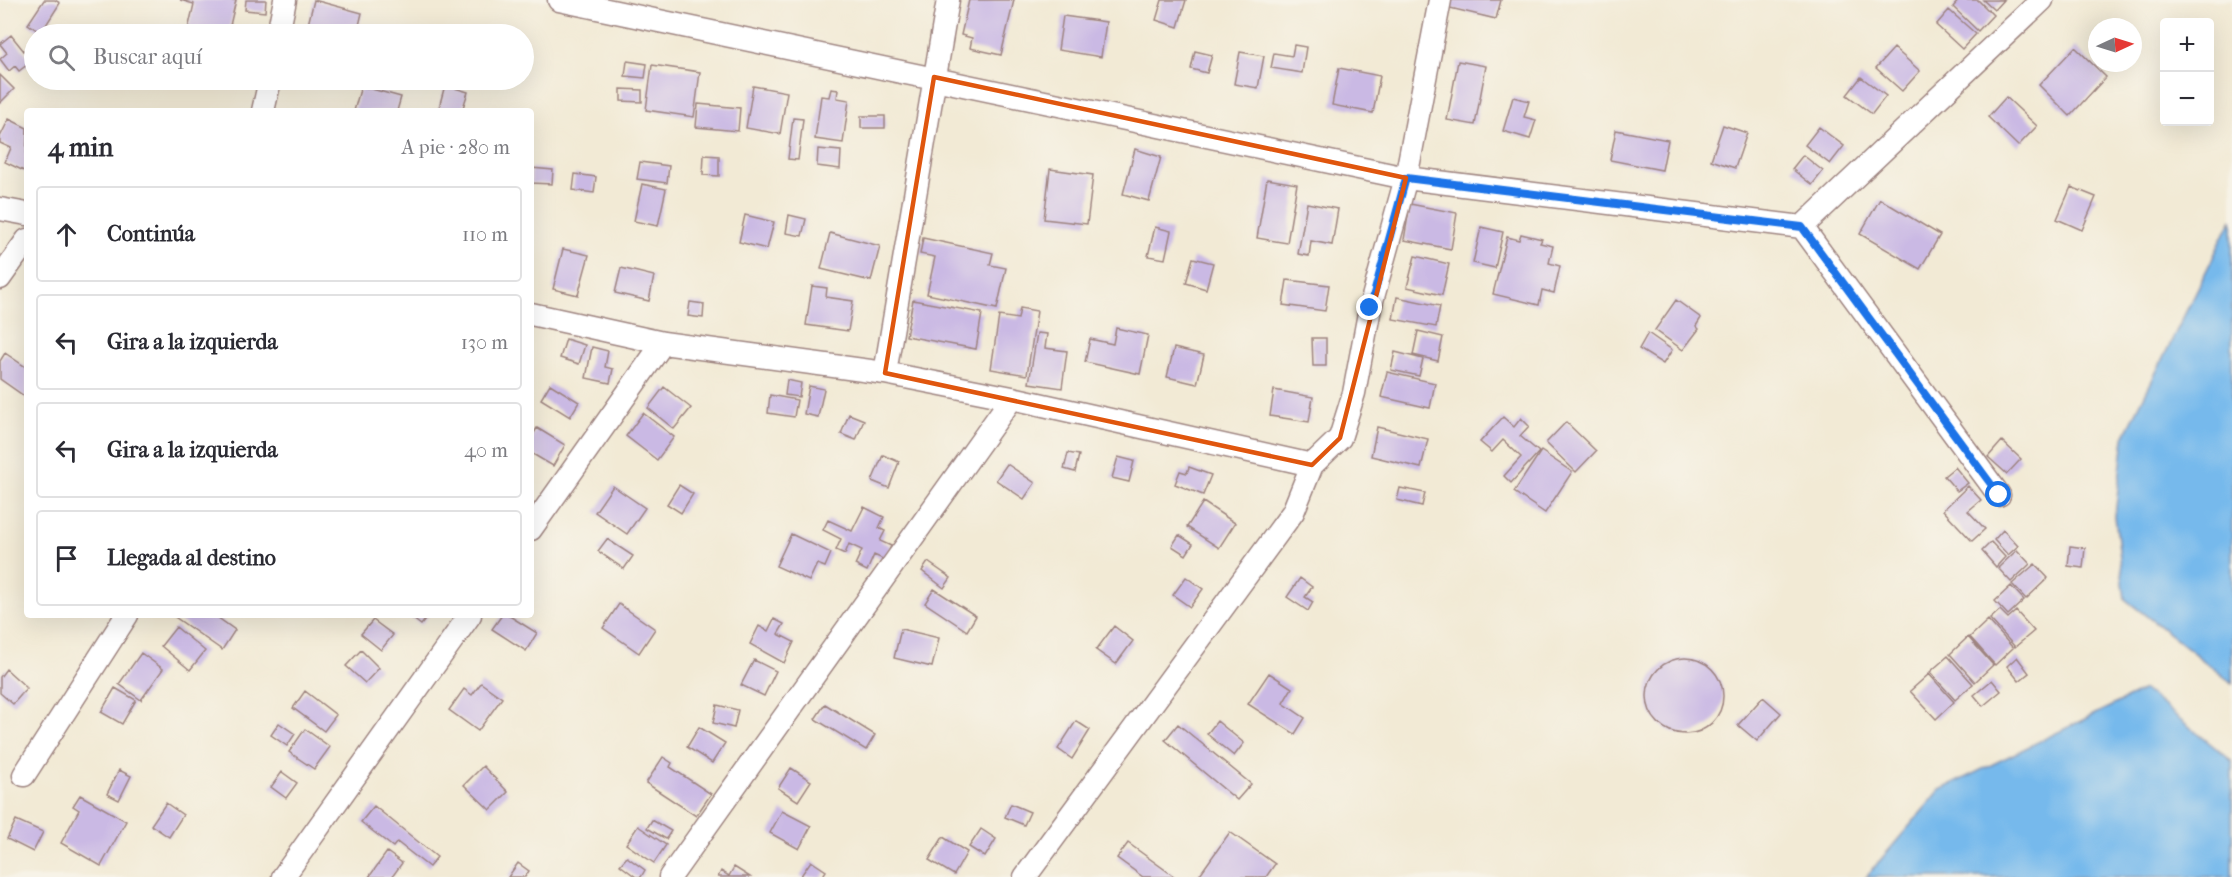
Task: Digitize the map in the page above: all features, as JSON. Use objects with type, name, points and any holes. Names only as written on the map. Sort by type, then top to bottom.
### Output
[{"type":"street","points":[[280,24],[285,0]]},
{"type":"street","points":[[560,0],[1406,178],[1802,227],[1999,495]]},
{"type":"street","points":[[885,373],[948,0]]},
{"type":"street","points":[[1025,877],[1293,512],[1312,465],[1340,438],[1351,405],[1370,308],[1406,178],[1440,0]]},
{"type":"street","points":[[1802,227],[2042,0]]},
{"type":"street","points":[[265,108],[268,90]]},
{"type":"street","points":[[0,209],[24,213]]},
{"type":"street","points":[[0,278],[24,244]]},
{"type":"street","points":[[534,315],[663,343],[885,373],[1012,398],[1312,465]]},
{"type":"street","points":[[534,525],[663,343]]},
{"type":"street","points":[[670,877],[1012,398]]},
{"type":"street","points":[[24,775],[125,618]]},
{"type":"street","points":[[283,877],[468,618]]},
{"type":"highlighted area","points":[[934,77],[1406,178],[1340,438],[1312,465],[885,373]]},
{"type":"water","points":[[2232,219],[2232,683],[2125,599],[2115,516],[2124,437]]},
{"type":"water","points":[[2144,690],[2232,761],[2232,877],[1866,877],[1940,790]]},
{"type":"building","points":[[44,0],[55,0],[60,3],[47,24],[28,24]]},
{"type":"building","points":[[180,0],[236,0],[230,24],[189,24],[194,4]]},
{"type":"building","points":[[246,0],[266,0],[265,12],[245,10]]},
{"type":"building","points":[[314,0],[362,13],[359,24],[308,24]]},
{"type":"building","points":[[969,0],[1014,0],[1001,55],[970,48],[972,38],[961,35]]},
{"type":"building","points":[[1162,0],[1186,0],[1178,27],[1156,20]]},
{"type":"building","points":[[1451,0],[1501,0],[1496,19],[1450,8]]},
{"type":"building","points":[[1959,0],[1978,0],[1993,15],[1978,31],[1953,7]]},
{"type":"building","points":[[1983,0],[2003,0],[1994,10]]},
{"type":"building","points":[[1949,10],[1976,34],[1962,49],[1936,25]]},
{"type":"building","points":[[1063,16],[1106,22],[1101,57],[1058,50]]},
{"type":"building","points":[[11,35],[24,51],[24,67],[19,71],[15,66],[9,71],[0,59],[7,53],[0,44]]},
{"type":"building","points":[[1294,45],[1306,47],[1302,73],[1271,68],[1274,53],[1292,56]]},
{"type":"building","points":[[2075,47],[2088,60],[2088,72],[2101,72],[2106,77],[2070,116],[2039,85]]},
{"type":"building","points":[[1894,48],[1920,71],[1902,91],[1876,68]]},
{"type":"building","points":[[1195,51],[1212,55],[1207,73],[1191,69]]},
{"type":"building","points":[[1240,52],[1264,56],[1258,88],[1234,84]]},
{"type":"building","points":[[627,61],[647,64],[645,78],[625,76]]},
{"type":"building","points":[[1458,61],[1486,66],[1475,125],[1447,120]]},
{"type":"building","points":[[652,65],[700,72],[694,117],[646,110]]},
{"type":"building","points":[[1339,68],[1380,76],[1373,113],[1332,105]]},
{"type":"building","points":[[0,75],[14,89],[0,103]]},
{"type":"building","points":[[1861,77],[1886,96],[1872,114],[1847,95]]},
{"type":"building","points":[[753,86],[787,92],[780,134],[746,128]]},
{"type":"building","points":[[621,89],[642,90],[642,102],[621,101]]},
{"type":"building","points":[[831,89],[838,90],[837,98],[849,100],[843,143],[815,139],[821,96],[829,97]]},
{"type":"building","points":[[360,90],[376,90],[401,97],[398,108],[355,108]]},
{"type":"building","points":[[444,90],[468,92],[463,108],[439,108]]},
{"type":"building","points":[[1513,97],[1529,101],[1524,117],[1536,120],[1530,139],[1503,131]]},
{"type":"building","points":[[2006,97],[2037,126],[2018,146],[1988,117]]},
{"type":"building","points":[[698,104],[740,108],[738,131],[696,127]]},
{"type":"building","points":[[861,116],[885,116],[885,128],[861,128]]},
{"type":"building","points":[[793,118],[803,119],[798,160],[788,159]]},
{"type":"building","points":[[9,119],[24,126],[24,171],[5,162],[11,148],[0,143],[0,137]]},
{"type":"building","points":[[1723,125],[1747,133],[1735,168],[1711,160]]},
{"type":"building","points":[[1819,127],[1844,146],[1830,164],[1805,145]]},
{"type":"building","points":[[1616,130],[1668,140],[1662,170],[1610,160]]},
{"type":"building","points":[[818,149],[841,151],[840,169],[817,166]]},
{"type":"building","points":[[1135,149],[1161,157],[1149,201],[1123,194]]},
{"type":"building","points":[[704,155],[719,156],[719,176],[703,175]]},
{"type":"building","points":[[1803,155],[1823,171],[1812,185],[1792,169]]},
{"type":"building","points":[[640,162],[669,166],[667,183],[637,179]]},
{"type":"building","points":[[534,168],[553,170],[552,184],[534,183]]},
{"type":"building","points":[[1050,169],[1093,175],[1087,224],[1044,219]]},
{"type":"building","points":[[575,174],[596,177],[594,193],[573,190]]},
{"type":"building","points":[[1267,179],[1297,184],[1287,243],[1257,238]]},
{"type":"building","points":[[642,184],[666,189],[658,226],[634,221]]},
{"type":"building","points":[[2071,187],[2096,197],[2082,230],[2057,219]]},
{"type":"building","points":[[1880,199],[1940,235],[1920,269],[1860,234]]},
{"type":"building","points":[[1307,203],[1338,209],[1332,245],[1311,241],[1309,256],[1298,254]]},
{"type":"building","points":[[1410,204],[1457,213],[1451,249],[1404,240]]},
{"type":"building","points":[[745,215],[774,222],[767,249],[739,242]]},
{"type":"building","points":[[789,215],[806,219],[802,236],[786,233]]},
{"type":"building","points":[[1155,227],[1171,231],[1165,259],[1148,256]]},
{"type":"building","points":[[1481,227],[1503,232],[1495,268],[1473,263]]},
{"type":"building","points":[[830,233],[880,246],[871,281],[821,269]]},
{"type":"building","points":[[1521,234],[1542,239],[1540,243],[1553,246],[1549,263],[1560,266],[1554,293],[1542,290],[1539,305],[1493,294],[1507,237],[1519,240]]},
{"type":"building","points":[[923,238],[993,253],[990,265],[1006,268],[997,309],[927,294],[935,257],[920,254]]},
{"type":"building","points":[[563,249],[589,255],[578,295],[553,289]]},
{"type":"building","points":[[1415,256],[1449,264],[1442,295],[1407,287]]},
{"type":"building","points":[[1193,258],[1213,263],[1206,289],[1186,283]]},
{"type":"building","points":[[621,268],[654,276],[649,301],[615,293]]},
{"type":"building","points":[[1287,280],[1329,285],[1325,311],[1283,305]]},
{"type":"building","points":[[812,286],[827,288],[826,297],[853,301],[848,331],[806,325]]},
{"type":"building","points":[[1397,297],[1440,306],[1436,327],[1393,319]]},
{"type":"building","points":[[913,300],[982,313],[976,349],[906,336]]},
{"type":"building","points":[[1676,300],[1701,318],[1696,326],[1699,329],[1683,350],[1655,330]]},
{"type":"building","points":[[690,302],[704,304],[703,318],[688,316]]},
{"type":"building","points":[[1020,308],[1037,311],[1027,375],[991,369],[999,316],[1018,319]]},
{"type":"building","points":[[1116,328],[1148,335],[1140,374],[1085,362],[1090,339],[1113,344]]},
{"type":"building","points":[[1418,331],[1443,337],[1438,361],[1413,355]]},
{"type":"building","points":[[1037,333],[1047,334],[1045,348],[1067,351],[1062,388],[1029,383]]},
{"type":"building","points":[[1648,333],[1672,350],[1663,364],[1639,349]]},
{"type":"building","points":[[1312,338],[1326,338],[1326,366],[1313,366]]},
{"type":"building","points":[[566,339],[585,345],[579,364],[560,358]]},
{"type":"building","points":[[592,347],[608,351],[605,367],[613,369],[610,383],[586,378]]},
{"type":"building","points":[[1174,348],[1204,355],[1197,384],[1167,377]]},
{"type":"building","points":[[1395,352],[1423,359],[1419,376],[1391,370]]},
{"type":"building","points":[[5,353],[24,366],[24,396],[0,379],[0,361]]},
{"type":"building","points":[[1387,372],[1435,383],[1430,408],[1381,397]]},
{"type":"building","points":[[787,380],[801,383],[799,397],[785,395]]},
{"type":"building","points":[[550,384],[579,402],[570,417],[541,399]]},
{"type":"building","points":[[809,386],[824,389],[818,417],[804,414]]},
{"type":"building","points":[[664,387],[691,408],[674,429],[648,408]]},
{"type":"building","points":[[1274,390],[1313,397],[1309,422],[1270,416]]},
{"type":"building","points":[[770,395],[797,400],[794,417],[768,413]]},
{"type":"building","points":[[643,413],[674,437],[657,460],[626,436]]},
{"type":"building","points":[[849,414],[864,420],[856,440],[841,434]]},
{"type":"building","points":[[1503,417],[1514,427],[1521,418],[1529,426],[1520,436],[1539,452],[1511,483],[1504,476],[1521,457],[1503,440],[1492,452],[1480,442]]},
{"type":"building","points":[[1566,422],[1596,451],[1576,472],[1546,443]]},
{"type":"building","points":[[1377,427],[1428,439],[1421,468],[1371,456]]},
{"type":"building","points":[[537,428],[565,445],[553,466],[534,455],[534,433]]},
{"type":"building","points":[[2002,441],[2021,459],[2007,474],[1988,457]]},
{"type":"building","points":[[1541,451],[1572,472],[1545,513],[1514,492]]},
{"type":"building","points":[[1068,453],[1079,455],[1075,472],[1064,469]]},
{"type":"building","points":[[883,455],[899,462],[889,488],[872,481]]},
{"type":"building","points":[[1118,457],[1134,461],[1129,482],[1112,478]]},
{"type":"building","points":[[1007,464],[1035,483],[1024,499],[996,480]]},
{"type":"building","points":[[1189,467],[1211,475],[1203,495],[1175,484],[1180,471],[1187,473]]},
{"type":"building","points":[[1955,467],[1968,483],[1957,491],[1944,476]]},
{"type":"building","points":[[679,485],[693,494],[681,513],[667,504]]},
{"type":"building","points":[[613,486],[645,508],[627,534],[595,512]]},
{"type":"building","points":[[1968,486],[1981,500],[1968,511],[1985,529],[1972,541],[1943,510]]},
{"type":"building","points":[[1400,488],[1425,493],[1422,506],[1397,500]]},
{"type":"building","points":[[1203,502],[1235,523],[1219,548],[1187,527]]},
{"type":"building","points":[[864,507],[884,517],[879,528],[885,531],[880,541],[891,546],[885,560],[874,555],[867,571],[855,565],[862,550],[849,544],[845,554],[836,550],[841,539],[823,530],[828,520],[852,531]]},
{"type":"building","points":[[2003,530],[2018,546],[2008,555],[1994,540]]},
{"type":"building","points":[[791,534],[831,553],[825,567],[817,564],[809,581],[776,566]]},
{"type":"building","points":[[1179,535],[1193,544],[1186,555],[1172,546]]},
{"type":"building","points":[[607,539],[633,556],[624,569],[598,551]]},
{"type":"building","points":[[1991,542],[2005,557],[1996,567],[1982,551]]},
{"type":"building","points":[[2070,546],[2085,548],[2083,568],[2068,566]]},
{"type":"building","points":[[2017,550],[2030,564],[2011,582],[1998,568]]},
{"type":"building","points":[[928,562],[951,578],[944,588],[922,571]]},
{"type":"building","points":[[2035,564],[2048,578],[2026,599],[2012,584]]},
{"type":"building","points":[[1186,577],[1203,589],[1190,607],[1173,595]]},
{"type":"building","points":[[1300,578],[1312,587],[1305,597],[1313,602],[1308,611],[1287,597]]},
{"type":"building","points":[[2011,586],[2024,600],[2008,615],[1995,601]]},
{"type":"building","points":[[934,589],[976,616],[967,631],[925,603]]},
{"type":"building","points":[[619,604],[655,629],[639,653],[603,628]]},
{"type":"building","points":[[2000,610],[2008,618],[2016,611],[2034,631],[2015,647],[1990,619]]},
{"type":"building","points":[[176,618],[218,618],[235,630],[222,650]]},
{"type":"building","points":[[412,618],[427,618],[421,625]]},
{"type":"building","points":[[500,618],[513,618],[537,633],[526,651],[492,629]]},
{"type":"building","points":[[774,619],[784,624],[778,634],[794,642],[784,663],[750,644],[759,626],[768,631]]},
{"type":"building","points":[[373,620],[393,635],[381,650],[361,634]]},
{"type":"building","points":[[1988,620],[2013,648],[1995,665],[1970,637]]},
{"type":"building","points":[[1114,626],[1133,641],[1116,664],[1096,650]]},
{"type":"building","points":[[176,627],[205,651],[190,670],[161,646]]},
{"type":"building","points":[[901,629],[939,638],[932,667],[894,658]]},
{"type":"building","points":[[1968,637],[1993,665],[1975,682],[1950,654]]},
{"type":"building","points":[[361,650],[379,668],[365,683],[346,666]]},
{"type":"building","points":[[141,653],[163,669],[141,700],[119,684]]},
{"type":"building","points":[[1948,656],[1973,684],[1955,700],[1930,672]]},
{"type":"building","points":[[2017,657],[2029,673],[2019,681],[2007,666]]},
{"type":"building","points":[[1685,658],[1699,661],[1712,669],[1720,682],[1723,696],[1720,710],[1712,723],[1699,731],[1685,734],[1671,731],[1658,723],[1650,710],[1647,696],[1650,682],[1658,669],[1671,661]]},
{"type":"building","points":[[754,660],[776,671],[764,696],[741,685]]},
{"type":"building","points":[[6,669],[27,688],[13,704],[0,693],[0,677]]},
{"type":"building","points":[[1269,673],[1292,688],[1283,703],[1305,718],[1295,734],[1248,704]]},
{"type":"building","points":[[1929,674],[1954,702],[1936,719],[1910,691]]},
{"type":"building","points":[[1992,680],[2001,691],[1983,706],[1974,695]]},
{"type":"building","points":[[481,683],[502,698],[478,731],[449,710],[464,689],[472,695]]},
{"type":"building","points":[[115,688],[136,700],[122,724],[101,712]]},
{"type":"building","points":[[305,691],[336,715],[324,731],[293,708]]},
{"type":"building","points":[[1763,697],[1781,713],[1757,741],[1738,725]]},
{"type":"building","points":[[825,704],[875,735],[866,750],[815,719]]},
{"type":"building","points":[[717,705],[738,710],[734,728],[713,723]]},
{"type":"building","points":[[1076,721],[1090,730],[1072,759],[1058,749]]},
{"type":"building","points":[[1217,721],[1244,743],[1234,756],[1207,734]]},
{"type":"building","points":[[279,723],[295,734],[287,746],[271,735]]},
{"type":"building","points":[[1178,724],[1251,784],[1237,800],[1165,740]]},
{"type":"building","points":[[699,727],[725,743],[712,763],[687,747]]},
{"type":"building","points":[[305,729],[330,747],[314,769],[289,752]]},
{"type":"building","points":[[663,757],[672,763],[670,767],[711,794],[696,816],[646,783]]},
{"type":"building","points":[[483,766],[508,792],[490,810],[464,785]]},
{"type":"building","points":[[791,768],[811,781],[798,801],[778,788]]},
{"type":"building","points":[[119,770],[131,776],[119,800],[107,794]]},
{"type":"building","points":[[282,772],[297,783],[286,798],[271,787]]},
{"type":"building","points":[[80,795],[126,821],[101,866],[61,843],[79,810],[73,806]]},
{"type":"building","points":[[166,803],[183,815],[169,837],[151,825]]},
{"type":"building","points":[[1011,804],[1030,812],[1024,825],[1005,817]]},
{"type":"building","points":[[374,806],[437,857],[429,867],[397,842],[393,847],[361,822]]},
{"type":"building","points":[[782,811],[811,826],[799,849],[770,833]]},
{"type":"building","points":[[16,820],[43,832],[33,852],[7,839]]},
{"type":"building","points":[[652,820],[671,831],[666,839],[647,828]]},
{"type":"building","points":[[638,826],[666,845],[654,863],[626,844]]},
{"type":"building","points":[[981,829],[996,839],[985,857],[969,847]]},
{"type":"building","points":[[1230,832],[1275,864],[1266,877],[1198,877]]},
{"type":"building","points":[[943,837],[967,852],[954,875],[929,860]]},
{"type":"building","points":[[1128,843],[1175,877],[1143,877],[1117,858]]},
{"type":"building","points":[[387,852],[402,863],[392,877],[369,877]]},
{"type":"building","points":[[627,857],[645,870],[641,877],[636,877],[620,865]]},
{"type":"building","points":[[811,861],[826,871],[822,877],[800,877]]},
{"type":"building","points":[[518,863],[529,871],[525,877],[508,877]]},
{"type":"building","points":[[734,867],[750,877],[718,877],[721,871],[729,876]]},
{"type":"route","points":[[1370,308],[1406,178],[1802,227],[1999,495]]}]
